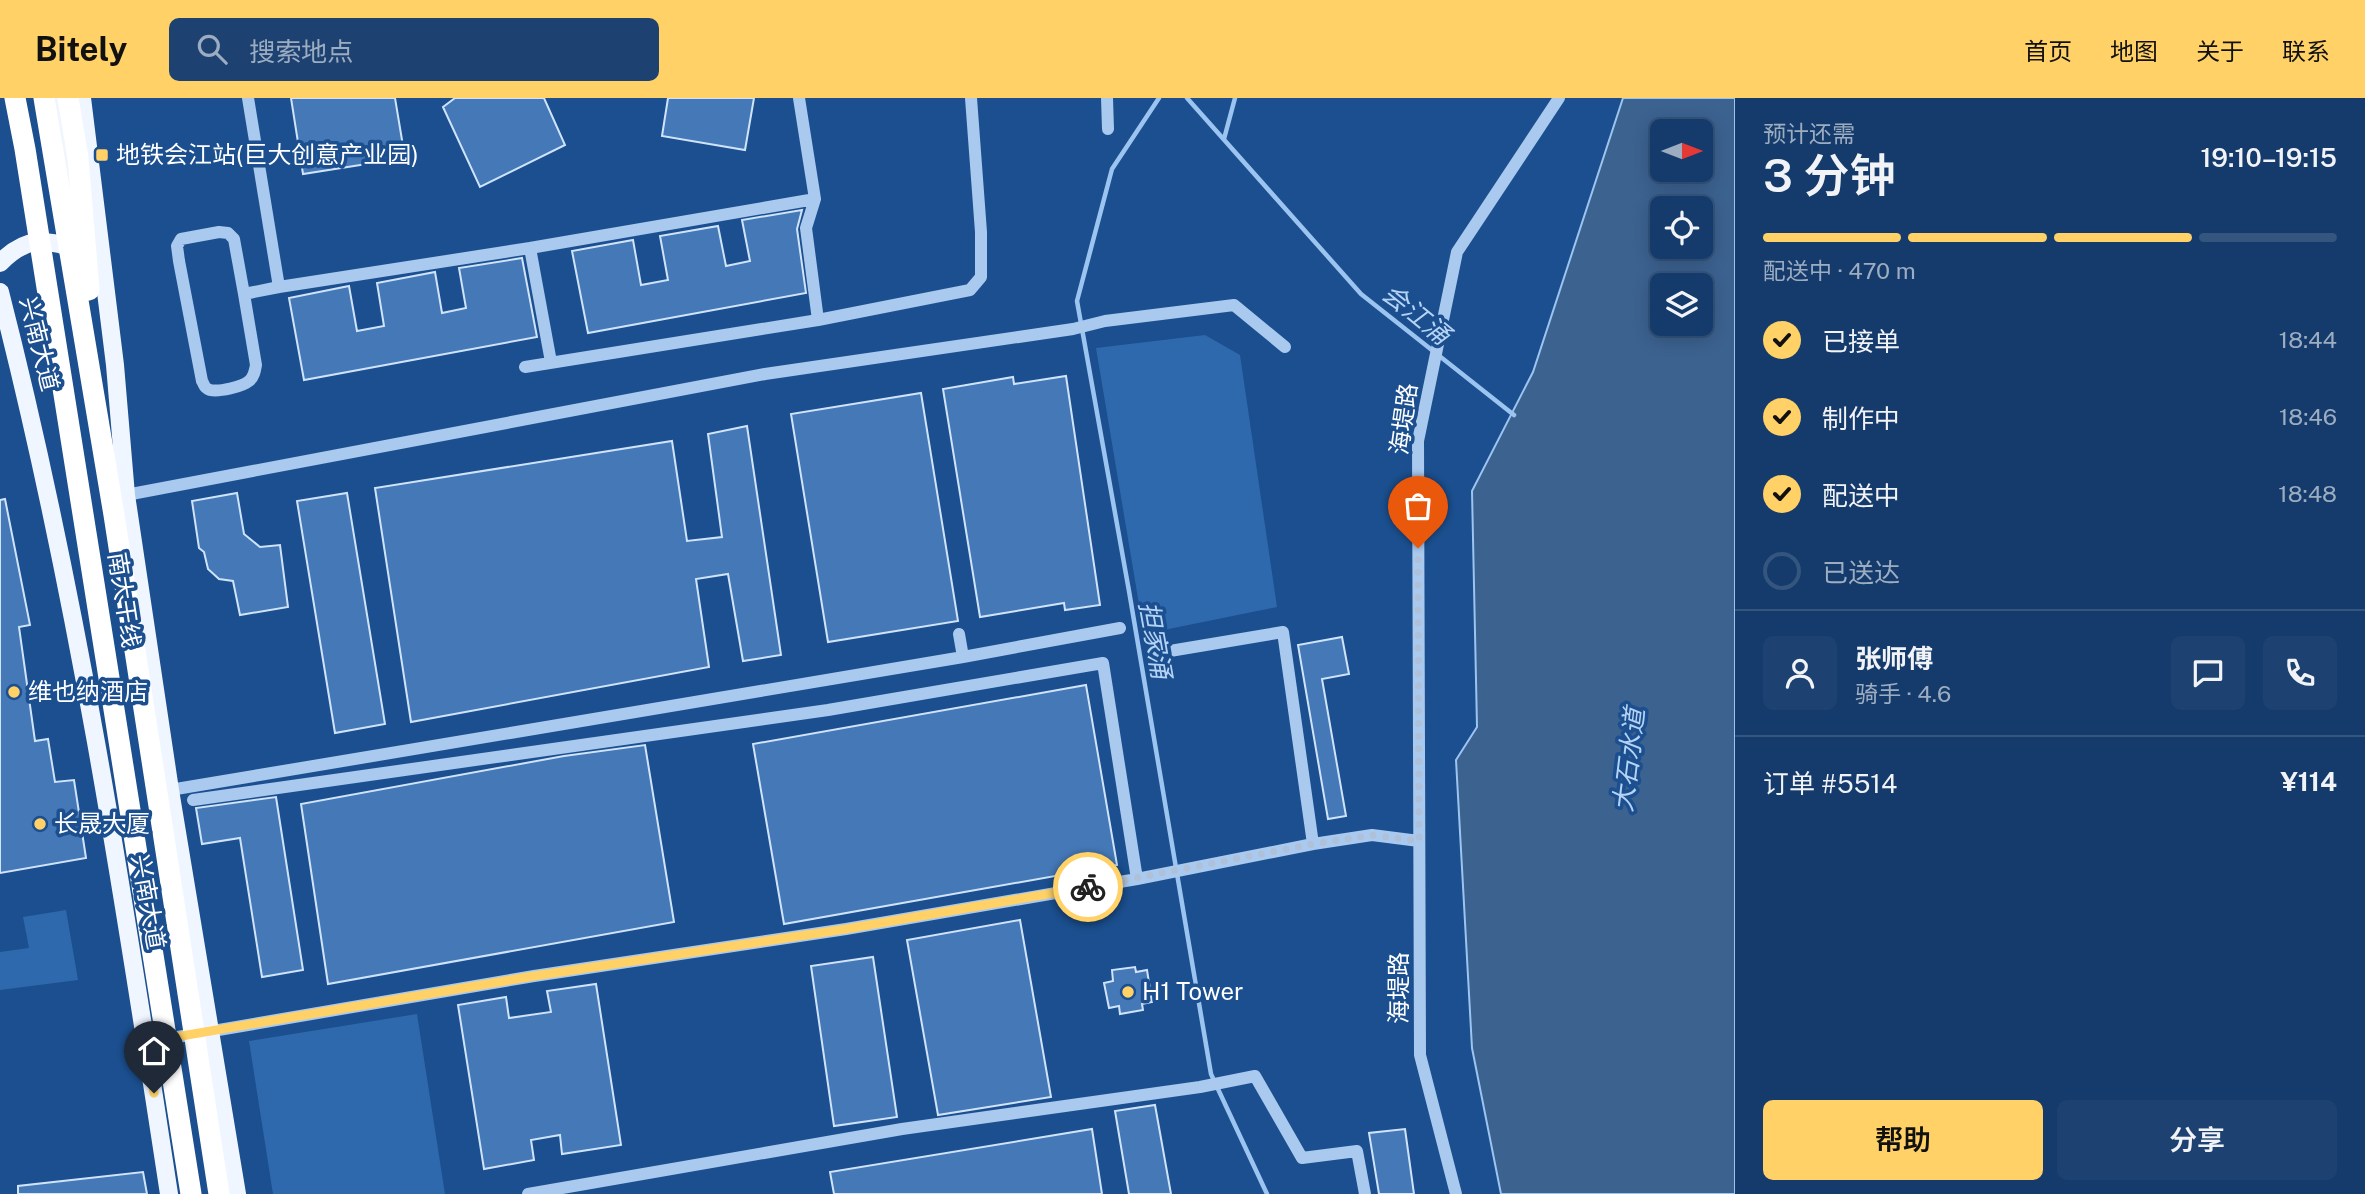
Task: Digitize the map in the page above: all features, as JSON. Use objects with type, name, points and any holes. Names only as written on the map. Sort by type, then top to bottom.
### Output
[{"type":"highway","name":"南大干线","points":[[16,98],[191,1194]]},
{"type":"highway","name":"南大干线","points":[[44,98],[96,401],[219,1194]]},
{"type":"highway","points":[[68,98],[78,158],[96,401]]},
{"type":"main road","name":"兴南大道","points":[[56,98],[97,386],[125,495]]},
{"type":"main road","name":"兴南大道","points":[[82,98],[116,365],[125,495],[170,790],[237,1194]]},
{"type":"main road","points":[[0,263],[11,251],[26,243],[44,241],[79,250]]},
{"type":"main road","name":"兴南大道","points":[[0,292],[30,408],[70,606],[146,1042],[169,1194]]},
{"type":"street","points":[[248,98],[279,287]]},
{"type":"street","points":[[799,98],[815,200],[806,228],[818,320]]},
{"type":"street","points":[[524,367],[818,320],[970,290],[981,277],[981,232],[971,98]]},
{"type":"street","points":[[1107,98],[1108,129]]},
{"type":"street","name":"海堤路","points":[[1455,1194],[1420,1055],[1418,442],[1457,252],[1559,98]]},
{"type":"street","points":[[244,294],[815,200]]},
{"type":"street","points":[[219,232],[228,233],[234,239],[244,294],[256,365],[254,374],[251,380],[242,386],[211,390],[204,386],[202,381],[179,261],[177,246],[181,239],[219,232]]},
{"type":"street","points":[[530,248],[551,362]]},
{"type":"street","points":[[125,495],[765,374],[1073,329],[1105,321],[1234,305],[1285,347]]},
{"type":"street","points":[[170,790],[1120,628]]},
{"type":"street","points":[[1158,653],[1283,632],[1313,844]]},
{"type":"street","points":[[958,634],[962,657]]},
{"type":"street","points":[[192,800],[828,710],[1103,663],[1137,879]]},
{"type":"street","points":[[146,1042],[534,976],[846,929],[1137,879],[1313,844],[1372,835],[1419,841]]},
{"type":"street","points":[[528,1194],[902,1129],[1206,1086],[1255,1076],[1302,1158],[1357,1151],[1365,1194]]},
{"type":"shaded area","points":[[1205,335],[1240,355],[1277,607],[1144,634],[1096,348]]},
{"type":"shaded area","points":[[66,910],[78,980],[0,990],[0,952],[29,948],[23,917]]},
{"type":"shaded area","points":[[417,1014],[445,1194],[273,1194],[249,1041]]},
{"type":"water","name":"大石水道","points":[[1623,98],[1735,98],[1735,1194],[1501,1194],[1472,1048],[1456,760],[1477,727],[1472,491],[1533,372]]},
{"type":"building","points":[[291,98],[395,98],[405,158],[303,174]]},
{"type":"building","points":[[455,98],[544,98],[565,145],[480,187],[443,107]]},
{"type":"building","points":[[668,98],[754,98],[745,150],[662,136]]},
{"type":"building","points":[[802,210],[797,229],[806,293],[588,333],[572,251],[633,240],[641,285],[668,280],[660,236],[718,226],[726,266],[750,261],[742,220]]},
{"type":"building","points":[[522,258],[537,337],[304,380],[289,298],[349,286],[357,331],[384,326],[377,283],[435,272],[442,313],[466,308],[459,268]]},
{"type":"building","points":[[1066,376],[1100,605],[1065,610],[1064,603],[980,617],[943,389],[1013,377],[1014,384]]},
{"type":"building","points":[[921,393],[958,621],[828,642],[791,414]]},
{"type":"building","points":[[747,426],[781,655],[743,661],[728,574],[696,579],[709,667],[411,722],[375,488],[672,441],[687,541],[722,537],[708,434]]},
{"type":"building","points":[[237,493],[244,534],[260,547],[280,545],[288,607],[240,615],[233,581],[219,579],[208,569],[204,552],[199,548],[192,501]]},
{"type":"building","points":[[347,493],[385,724],[335,733],[297,501]]},
{"type":"building","points":[[5,499],[30,625],[19,627],[35,741],[48,739],[55,782],[74,780],[86,858],[0,873],[0,500]]},
{"type":"building","points":[[1342,637],[1349,674],[1322,679],[1346,816],[1328,819],[1298,645]]},
{"type":"building","points":[[1086,685],[1117,865],[784,924],[753,744]]},
{"type":"building","points":[[645,745],[674,922],[328,984],[301,804],[564,756]]},
{"type":"building","points":[[276,797],[303,970],[262,977],[240,838],[202,844],[196,808]]},
{"type":"building","points":[[1020,920],[1051,1097],[938,1115],[907,940]]},
{"type":"building","points":[[873,957],[897,1117],[834,1126],[811,966]]},
{"type":"building","name":"H1 Tower","points":[[1135,967],[1136,972],[1147,970],[1152,1002],[1142,1004],[1143,1010],[1120,1014],[1119,1006],[1109,1008],[1104,983],[1113,981],[1112,970]]},
{"type":"building","points":[[596,984],[621,1145],[562,1154],[560,1135],[531,1140],[534,1160],[484,1169],[458,1005],[506,997],[509,1018],[551,1012],[547,991]]},
{"type":"building","points":[[1155,1105],[1171,1194],[1129,1194],[1115,1111]]},
{"type":"building","points":[[1092,1129],[1102,1194],[834,1194],[830,1172]]},
{"type":"building","points":[[1405,1129],[1414,1194],[1379,1194],[1369,1133]]},
{"type":"building","points":[[143,1172],[147,1194],[18,1194],[18,1186]]},
{"type":"waterway","name":"担家涌","points":[[1159,98],[1112,169],[1077,301],[1211,1074],[1267,1194]]},
{"type":"waterway","name":"会江涌","points":[[1187,98],[1361,294],[1514,415]]},
{"type":"waterway","points":[[1224,139],[1235,98]]},
{"type":"way so far","points":[[1088,887],[1372,835],[1419,841],[1418,548]]},
{"type":"place","name":"地铁会江站(巨大创意产业园)","points":[[102,155]]},
{"type":"place","name":"维也纳酒店","points":[[14,692]]},
{"type":"place","name":"长晟大厦","points":[[40,824]]},
{"type":"place","name":"H1 Tower","points":[[1128,992]]},
{"type":"route","points":[[154,1093],[146,1042],[534,976],[846,929],[1088,887]]}]
